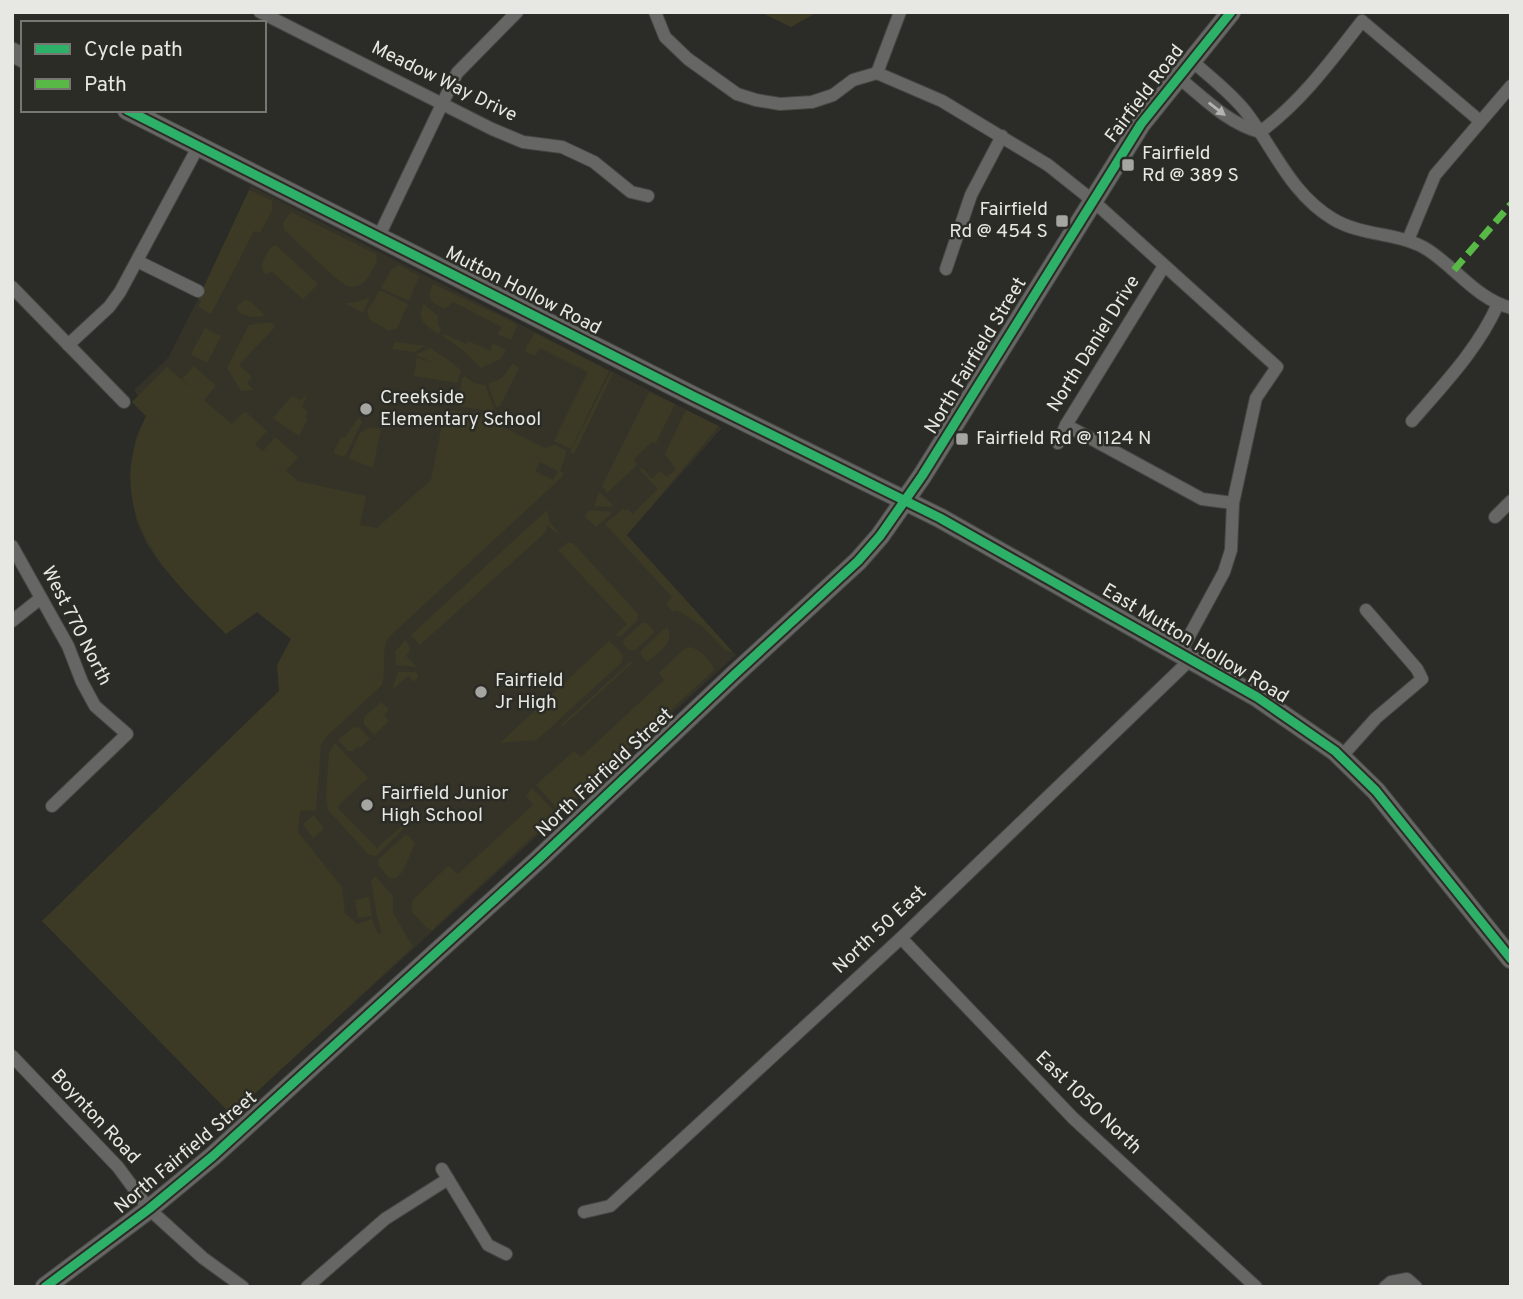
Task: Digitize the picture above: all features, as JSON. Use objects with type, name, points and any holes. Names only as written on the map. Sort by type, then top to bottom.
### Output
[{"type":"street","name":"Meadow Way Drive","points":[[260,12],[523,142],[562,147],[594,162],[631,192],[648,196]]},
{"type":"street","points":[[378,238],[457,73],[517,12]]},
{"type":"street","points":[[655,12],[665,37],[688,60],[737,94],[756,100],[780,104],[812,102],[833,95],[853,80],[877,72],[942,101],[1048,165],[1092,200],[1164,267]]},
{"type":"street","points":[[877,72],[900,12]]},
{"type":"street","name":"Fairfield Road","points":[[1092,200],[1140,124],[1231,12]]},
{"type":"street","points":[[1260,132],[1301,97],[1362,21],[1480,121]]},
{"type":"street","points":[[1192,61],[1232,96],[1260,132],[1296,187],[1311,202],[1334,220],[1364,232],[1408,240],[1427,249],[1479,293],[1504,306],[1468,355],[1412,421]]},
{"type":"street","points":[[1178,77],[1241,127],[1260,132]]},
{"type":"street","points":[[1408,240],[1423,198],[1435,175],[1511,86]]},
{"type":"street","name":"Mutton Hollow Road","points":[[131,112],[906,500]]},
{"type":"street","points":[[946,270],[971,195],[1002,136]]},
{"type":"street","points":[[68,345],[109,307],[121,292],[198,147]]},
{"type":"street","name":"North Fairfield Street","points":[[45,1287],[149,1209],[213,1156],[833,586],[880,536],[906,500],[1092,200]]},
{"type":"street","points":[[137,261],[198,291]]},
{"type":"street","name":"North 50 East","points":[[584,1212],[610,1206],[901,939],[1185,656],[1224,572],[1231,550],[1233,503],[1256,398],[1277,368],[1164,267]]},
{"type":"street","name":"North Daniel Drive","points":[[1058,443],[1066,425],[1164,267]]},
{"type":"street","points":[[12,287],[124,402]]},
{"type":"street","points":[[1066,425],[1202,499],[1233,503]]},
{"type":"street","name":"East Mutton Hollow Road","points":[[906,500],[1257,697],[1342,757],[1376,790],[1511,960]]},
{"type":"street","points":[[1495,517],[1511,501]]},
{"type":"street","name":"West 770 North","points":[[12,546],[68,646],[95,706],[127,734],[52,806]]},
{"type":"street","points":[[12,621],[41,598]]},
{"type":"street","points":[[1342,757],[1376,718],[1422,679],[1417,669],[1366,610]]},
{"type":"street","name":"East 1050 North","points":[[901,939],[1073,1118],[1256,1287]]},
{"type":"street","name":"Boynton Road","points":[[12,1056],[118,1167],[149,1209],[203,1258],[243,1287]]},
{"type":"street","points":[[307,1287],[385,1219],[445,1174],[488,1245],[506,1254]]},
{"type":"street","points":[[1385,1287],[1391,1282],[1407,1279],[1416,1287]]},
{"type":"shaded area","points":[[760,12],[818,12],[791,27]]},
{"type":"shaded area","name":"Fairfield Junior High School","points":[[251,186],[722,428],[624,538],[736,655],[231,1115],[42,921],[279,691],[277,665],[291,639],[257,612],[226,634],[160,564],[146,543],[136,520],[131,491],[130,468],[136,437],[146,416],[132,402],[138,396],[134,390],[168,358]]},
{"type":"shaded area","points":[[249,190],[272,201],[272,211],[260,233],[254,231],[211,314],[198,307],[201,301],[198,299]]},
{"type":"shaded area","points":[[291,212],[376,254],[376,264],[366,280],[358,286],[347,286],[326,269],[284,229],[283,223]]},
{"type":"shaded area","points":[[272,246],[277,246],[318,284],[303,299],[271,271],[266,275],[263,271],[263,260]]},
{"type":"shaded area","points":[[399,265],[419,276],[409,301],[381,288],[391,270]]},
{"type":"shaded area","points":[[433,284],[515,323],[517,326],[511,340],[497,334],[502,327],[453,302],[445,309],[432,302],[429,295]]},
{"type":"shaded area","points":[[380,290],[408,304],[397,328],[389,331],[369,319],[367,311]]},
{"type":"shaded area","points":[[370,297],[363,313],[345,303],[357,302]]},
{"type":"shaded area","points":[[245,300],[250,301],[265,316],[251,317],[238,312],[237,306]]},
{"type":"shaded area","points":[[424,304],[438,316],[438,326],[441,328],[439,334],[422,318]]},
{"type":"shaded area","points":[[271,322],[275,327],[239,365],[252,377],[247,383],[254,390],[241,391],[227,368],[249,325]]},
{"type":"shaded area","points":[[205,328],[221,336],[207,363],[191,354]]},
{"type":"shaded area","points":[[535,333],[609,371],[571,449],[554,441],[588,372],[540,348],[535,356],[526,352],[526,347]]},
{"type":"shaded area","points":[[444,334],[466,344],[469,341],[490,351],[493,343],[506,350],[500,359],[481,368],[463,350],[443,336]]},
{"type":"shaded area","points":[[395,342],[425,346],[414,352],[392,349]]},
{"type":"shaded area","points":[[430,348],[461,371],[457,383],[414,376],[417,358],[434,363],[415,355]]},
{"type":"shaded area","points":[[513,363],[519,368],[500,406],[496,407],[488,384],[502,378]]},
{"type":"shaded area","points":[[194,366],[216,386],[204,400],[232,424],[245,411],[267,431],[255,444],[263,451],[275,437],[298,457],[286,471],[298,481],[366,496],[360,525],[377,528],[431,480],[445,410],[487,414],[491,421],[545,448],[555,445],[567,451],[560,471],[564,473],[562,477],[389,637],[385,649],[382,685],[324,739],[321,745],[316,810],[300,811],[298,832],[342,887],[345,913],[357,924],[372,919],[378,934],[382,933],[371,881],[375,876],[393,896],[393,913],[413,947],[232,1115],[42,921],[279,691],[277,665],[291,639],[257,612],[226,634],[180,587],[161,562],[145,537],[135,510],[131,481],[134,450],[146,416],[132,402],[167,367],[196,392],[182,379]],"holes":[[[540,462],[558,471],[553,480],[535,471]]]},
{"type":"shaded area","points":[[611,372],[613,373],[574,454],[570,452]]},
{"type":"shaded area","points":[[465,376],[474,383],[485,385],[494,408],[492,411],[458,405],[462,378]]},
{"type":"shaded area","points":[[649,392],[675,404],[656,443],[651,442],[634,459],[637,465],[607,493],[602,486]]},
{"type":"shaded area","points":[[308,394],[302,407],[308,411],[305,418],[308,419],[299,436],[273,418],[292,396],[300,400]]},
{"type":"shaded area","points":[[686,410],[719,426],[627,535],[733,652],[726,651],[702,626],[677,610],[673,612],[666,604],[672,597],[605,524],[623,509],[633,514],[658,489],[639,469],[643,469],[652,479],[660,471],[667,477],[676,469],[665,454]]},
{"type":"shaded area","points":[[359,417],[362,422],[346,454],[343,457],[333,453],[341,437],[345,438]]},
{"type":"shaded area","points":[[370,427],[381,429],[373,468],[349,457],[360,433]]},
{"type":"shaded area","points":[[599,492],[612,504],[613,507],[594,506]]},
{"type":"shaded area","points":[[547,510],[550,522],[561,536],[547,525],[546,532],[420,645],[411,635]]},
{"type":"shaded area","points":[[590,510],[613,512],[596,527],[584,516]]},
{"type":"shaded area","points":[[567,543],[573,543],[638,614],[637,620],[621,636],[615,636],[627,624],[558,550]]},
{"type":"shaded area","points":[[642,623],[647,623],[653,634],[635,650],[628,650],[623,640]]},
{"type":"shaded area","points":[[668,628],[667,643],[661,651],[646,661],[641,651]]},
{"type":"shaded area","points":[[405,640],[410,651],[406,656],[417,667],[396,665],[395,652]]},
{"type":"shaded area","points":[[609,641],[623,655],[622,662],[537,740],[500,743]]},
{"type":"shaded area","points":[[689,647],[707,658],[714,669],[712,672],[563,809],[558,809],[536,785],[574,751],[581,757],[664,680],[659,673]]},
{"type":"shaded area","points":[[633,662],[562,727],[562,724]]},
{"type":"shaded area","points":[[398,672],[416,672],[419,676],[413,682],[408,676],[392,690]]},
{"type":"shaded area","points":[[381,702],[389,710],[384,715],[389,721],[374,735],[364,724],[364,717]]},
{"type":"shaded area","points":[[354,727],[360,728],[370,739],[360,748],[358,746],[353,751],[348,751],[338,740]]},
{"type":"shaded area","points":[[335,743],[368,778],[337,807],[377,848],[403,825],[404,828],[376,856],[369,855],[328,810],[326,796],[329,753]]},
{"type":"shaded area","points":[[532,788],[555,812],[554,817],[432,930],[427,928],[412,912],[412,901],[448,866],[458,874],[533,805],[526,796]]},
{"type":"shaded area","points":[[314,815],[324,829],[313,838],[303,824]]},
{"type":"shaded area","points":[[408,835],[415,843],[403,871],[396,878],[389,878],[378,865],[379,859]]},
{"type":"shaded area","points":[[369,897],[372,916],[358,918],[355,900]]},
{"type":"marked path","points":[[1454,270],[1511,204]]},
{"type":"cycle path","points":[[45,1287],[149,1209],[213,1156],[539,859],[858,561],[880,536],[922,476],[1141,124],[1231,12]]},
{"type":"cycle path","points":[[131,112],[940,518],[1257,697],[1335,751],[1376,791],[1511,959]]},
{"type":"place","name":"Fairfield Rd @ 389 S","points":[[1128,165]]},
{"type":"place","name":"Fairfield Rd @ 454 S","points":[[1062,221]]},
{"type":"place","name":"Creekside Elementary School","points":[[366,409]]},
{"type":"place","name":"Fairfield Rd @ 1124 N","points":[[962,439]]},
{"type":"place","name":"Fairfield Jr High","points":[[481,692]]},
{"type":"place","name":"Fairfield Junior High School","points":[[367,805]]}]
